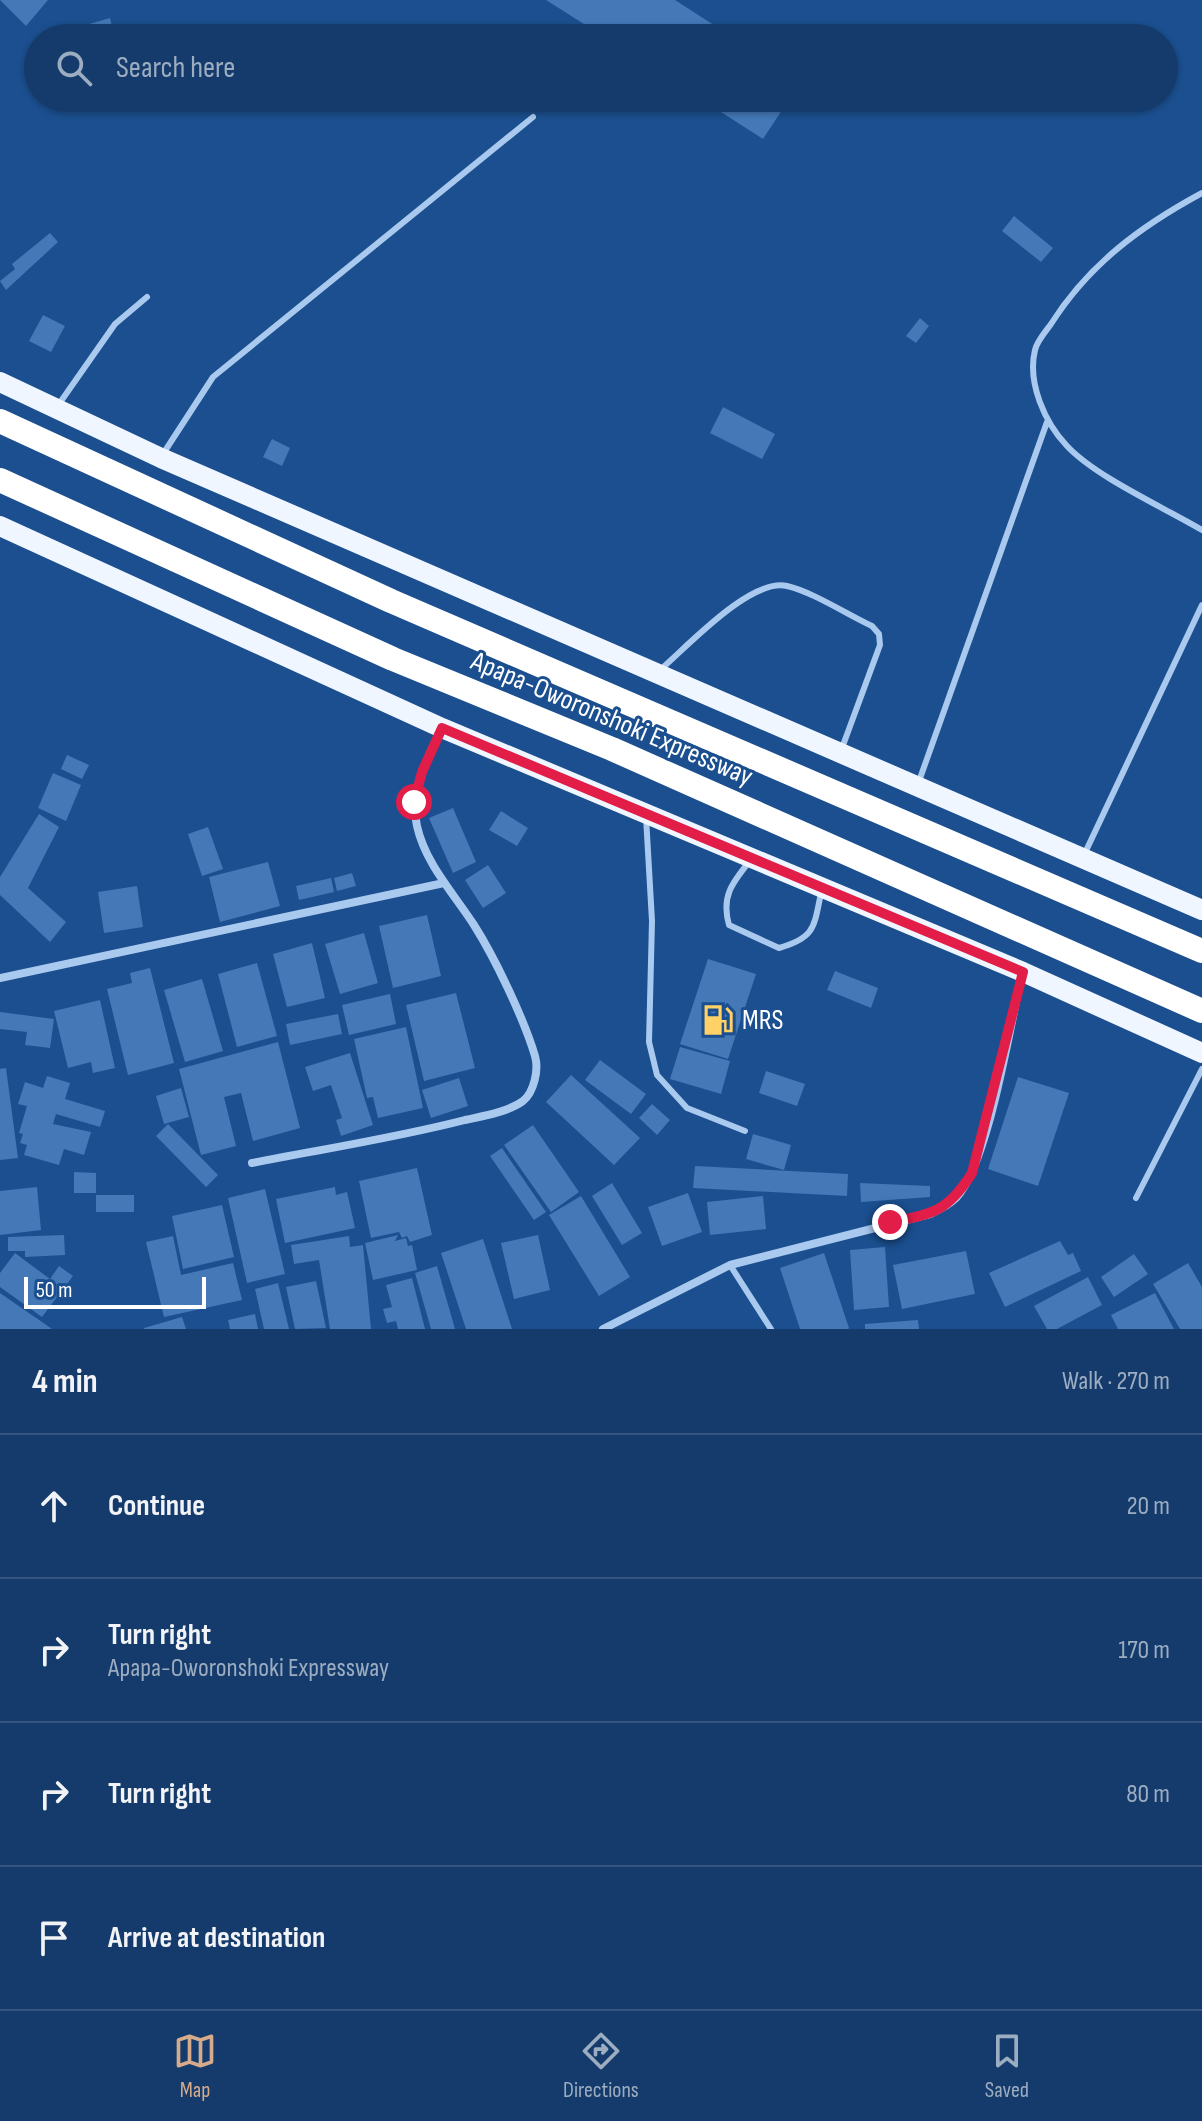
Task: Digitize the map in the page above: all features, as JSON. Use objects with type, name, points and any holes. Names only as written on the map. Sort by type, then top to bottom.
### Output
[{"type":"highway","name":"Apapa-Oworonshoki Expressway","points":[[0,421],[391,601],[1202,951]]},
{"type":"highway","name":"Apapa-Oworonshoki Expressway","points":[[0,480],[379,652],[612,749],[1202,1011]]},
{"type":"main road","points":[[0,382],[161,458],[918,784],[1202,910]]},
{"type":"main road","points":[[0,526],[442,728],[823,886],[1202,1053]]},
{"type":"street","points":[[252,1163],[430,1129],[490,1114],[524,1100],[536,1079],[536,1059],[492,956],[422,843],[414,802],[422,772],[442,728]]},
{"type":"street","points":[[0,978],[444,883]]},
{"type":"street","points":[[603,1329],[730,1265],[930,1214],[956,1199],[972,1173],[985,1129],[1023,972]]},
{"type":"lane","points":[[161,458],[213,377],[533,117]]},
{"type":"lane","points":[[1202,193],[1131,235],[1096,265],[1060,310],[1035,349],[1036,385],[1047,422],[1068,448],[1202,530]]},
{"type":"lane","points":[[57,408],[115,324],[147,297]]},
{"type":"lane","points":[[918,784],[1047,422]]},
{"type":"lane","points":[[657,673],[741,600],[770,587],[787,586],[872,626],[879,634],[880,645],[841,751]]},
{"type":"lane","points":[[1083,857],[1202,605]]},
{"type":"lane","points":[[645,813],[652,921],[649,1042],[657,1075],[687,1108],[745,1131]]},
{"type":"lane","points":[[752,859],[729,886],[724,908],[729,925],[779,948],[803,941],[814,926],[823,886]]},
{"type":"lane","points":[[1136,1198],[1202,1069]]},
{"type":"lane","points":[[730,1265],[771,1329]]},
{"type":"building","points":[[0,0],[48,0],[28,24],[24,24]]},
{"type":"building","points":[[546,0],[675,0],[712,24],[584,24]]},
{"type":"building","points":[[110,18],[111,24],[89,24]]},
{"type":"building","points":[[721,112],[781,112],[763,139]]},
{"type":"building","points":[[1014,216],[1053,248],[1041,262],[1002,231]]},
{"type":"building","points":[[50,233],[58,242],[6,290],[0,281],[15,269],[12,264]]},
{"type":"building","points":[[43,315],[65,326],[51,352],[29,341]]},
{"type":"building","points":[[920,318],[929,326],[916,343],[906,336]]},
{"type":"building","points":[[723,407],[775,434],[762,459],[710,433]]},
{"type":"building","points":[[272,439],[290,448],[282,466],[263,457]]},
{"type":"building","points":[[67,755],[89,765],[82,779],[61,769]]},
{"type":"building","points":[[53,773],[81,785],[66,821],[38,808]]},
{"type":"building","points":[[453,808],[476,862],[453,873],[429,818]]},
{"type":"building","points":[[501,811],[528,828],[517,846],[489,830]]},
{"type":"building","points":[[39,814],[59,827],[28,888],[66,922],[50,942],[0,895],[0,877]]},
{"type":"building","points":[[208,827],[223,869],[202,876],[188,834]]},
{"type":"building","points":[[268,862],[280,906],[220,922],[209,877]]},
{"type":"building","points":[[488,865],[506,893],[483,908],[465,880]]},
{"type":"building","points":[[352,873],[356,886],[337,891],[334,878]]},
{"type":"building","points":[[331,878],[334,892],[299,900],[296,886]]},
{"type":"building","points":[[137,886],[143,927],[104,933],[98,892]]},
{"type":"building","points":[[427,915],[441,976],[393,988],[379,926]]},
{"type":"building","points":[[364,933],[378,983],[340,994],[325,944]]},
{"type":"building","points":[[312,943],[325,998],[287,1007],[273,954]]},
{"type":"building","points":[[708,959],[756,974],[728,1059],[680,1044]]},
{"type":"building","points":[[257,963],[277,1036],[237,1047],[218,974]]},
{"type":"building","points":[[150,968],[174,1063],[128,1075],[107,989],[132,983],[130,973]]},
{"type":"building","points":[[835,971],[878,988],[871,1008],[827,990]]},
{"type":"building","points":[[202,979],[223,1051],[185,1062],[164,990]]},
{"type":"building","points":[[456,993],[475,1068],[424,1081],[406,1005]]},
{"type":"building","points":[[390,994],[396,1024],[349,1035],[342,1005]]},
{"type":"building","points":[[100,1000],[115,1068],[93,1073],[91,1062],[68,1068],[54,1011]]},
{"type":"building","points":[[0,1012],[54,1019],[50,1048],[25,1045],[27,1032],[0,1029]]},
{"type":"building","points":[[338,1014],[342,1034],[290,1045],[286,1024]]},
{"type":"building","points":[[406,1027],[423,1108],[378,1118],[373,1097],[367,1098],[354,1039]]},
{"type":"building","points":[[278,1042],[300,1128],[253,1141],[241,1093],[224,1097],[236,1146],[201,1155],[179,1069]]},
{"type":"building","points":[[680,1047],[730,1061],[721,1094],[670,1079]]},
{"type":"building","points":[[350,1053],[373,1125],[341,1136],[336,1120],[342,1118],[331,1085],[313,1091],[305,1067]]},
{"type":"building","points":[[600,1060],[646,1094],[631,1114],[585,1080]]},
{"type":"building","points":[[6,1068],[18,1158],[0,1160],[0,1069]]},
{"type":"building","points":[[766,1071],[805,1084],[797,1106],[759,1093]]},
{"type":"building","points":[[571,1075],[640,1138],[614,1165],[546,1102]]},
{"type":"building","points":[[47,1076],[70,1083],[65,1099],[105,1111],[100,1127],[56,1114],[53,1124],[91,1132],[84,1155],[64,1149],[59,1165],[24,1155],[27,1145],[20,1143],[23,1134],[19,1133],[27,1106],[18,1104],[25,1082],[43,1088]]},
{"type":"building","points":[[1018,1077],[1069,1093],[1038,1186],[988,1169]]},
{"type":"building","points":[[459,1078],[468,1106],[431,1118],[422,1090]]},
{"type":"building","points":[[181,1088],[189,1117],[164,1124],[156,1096]]},
{"type":"building","points":[[652,1104],[670,1120],[657,1135],[639,1118]]},
{"type":"building","points":[[168,1124],[218,1175],[206,1187],[156,1136]]},
{"type":"building","points":[[533,1125],[579,1192],[551,1212],[504,1145]]},
{"type":"building","points":[[753,1134],[791,1145],[784,1170],[746,1159]]},
{"type":"building","points":[[502,1148],[546,1212],[534,1220],[490,1156]]},
{"type":"building","points":[[695,1166],[848,1174],[847,1196],[693,1188]]},
{"type":"building","points":[[417,1168],[432,1235],[410,1242],[407,1236],[402,1238],[399,1232],[371,1238],[359,1181]]},
{"type":"building","points":[[74,1172],[96,1173],[96,1193],[74,1193]]},
{"type":"building","points":[[612,1183],[642,1233],[622,1245],[592,1196]]},
{"type":"building","points":[[860,1183],[930,1186],[930,1197],[861,1202]]},
{"type":"building","points":[[37,1187],[41,1230],[0,1235],[0,1191]]},
{"type":"building","points":[[335,1187],[336,1195],[347,1192],[355,1228],[285,1243],[276,1199]]},
{"type":"building","points":[[265,1189],[285,1274],[247,1283],[228,1198]]},
{"type":"building","points":[[688,1193],[702,1232],[662,1246],[648,1207]]},
{"type":"building","points":[[96,1195],[134,1195],[134,1212],[96,1212]]},
{"type":"building","points":[[581,1196],[630,1277],[599,1296],[549,1215]]},
{"type":"building","points":[[763,1196],[766,1229],[710,1235],[707,1202]]},
{"type":"building","points":[[222,1205],[234,1257],[183,1269],[172,1216]]},
{"type":"building","points":[[64,1235],[65,1255],[25,1257],[25,1251],[8,1251],[8,1237]]},
{"type":"building","points":[[398,1235],[395,1241],[406,1238],[408,1246],[412,1245],[417,1270],[373,1280],[365,1243]]},
{"type":"building","points":[[538,1235],[550,1290],[514,1299],[501,1243]]},
{"type":"building","points":[[173,1236],[181,1275],[233,1263],[242,1300],[164,1317],[146,1242]]},
{"type":"building","points":[[349,1236],[350,1247],[363,1245],[371,1329],[330,1329],[319,1260],[294,1264],[291,1245]]},
{"type":"building","points":[[483,1239],[512,1329],[466,1329],[441,1253]]},
{"type":"building","points":[[1060,1241],[1068,1255],[1073,1253],[1081,1271],[1005,1307],[989,1273]]},
{"type":"building","points":[[885,1247],[889,1307],[854,1310],[850,1250]]},
{"type":"building","points":[[966,1251],[975,1294],[902,1309],[893,1265]]},
{"type":"building","points":[[15,1253],[50,1279],[59,1266],[73,1276],[42,1317],[0,1287],[0,1273]]},
{"type":"building","points":[[824,1253],[849,1328],[800,1329],[780,1268]]},
{"type":"building","points":[[1134,1254],[1148,1274],[1114,1297],[1101,1277]]},
{"type":"building","points":[[1188,1263],[1202,1287],[1202,1329],[1180,1329],[1153,1284]]},
{"type":"building","points":[[437,1266],[455,1329],[431,1329],[415,1273]]},
{"type":"building","points":[[1088,1277],[1102,1305],[1057,1329],[1047,1329],[1034,1306]]},
{"type":"building","points":[[412,1278],[425,1329],[398,1329],[396,1321],[387,1323],[383,1309],[392,1307],[386,1285]]},
{"type":"building","points":[[316,1281],[326,1328],[295,1329],[286,1287]]},
{"type":"building","points":[[278,1283],[289,1329],[264,1329],[255,1289]]},
{"type":"building","points":[[0,1293],[42,1322],[52,1329],[0,1329]]},
{"type":"building","points":[[1155,1293],[1174,1329],[1118,1329],[1111,1315]]},
{"type":"building","points":[[255,1314],[258,1329],[230,1329],[228,1320]]},
{"type":"building","points":[[182,1317],[186,1329],[144,1329],[144,1328]]},
{"type":"building","points":[[918,1320],[919,1329],[865,1329],[865,1324]]},
{"type":"place","name":"MRS","points":[[718,1020]]},
{"type":"route","points":[[414,802],[422,772],[442,728],[1023,972],[990,1115],[972,1173],[956,1199],[943,1208],[930,1214],[890,1222]]}]
